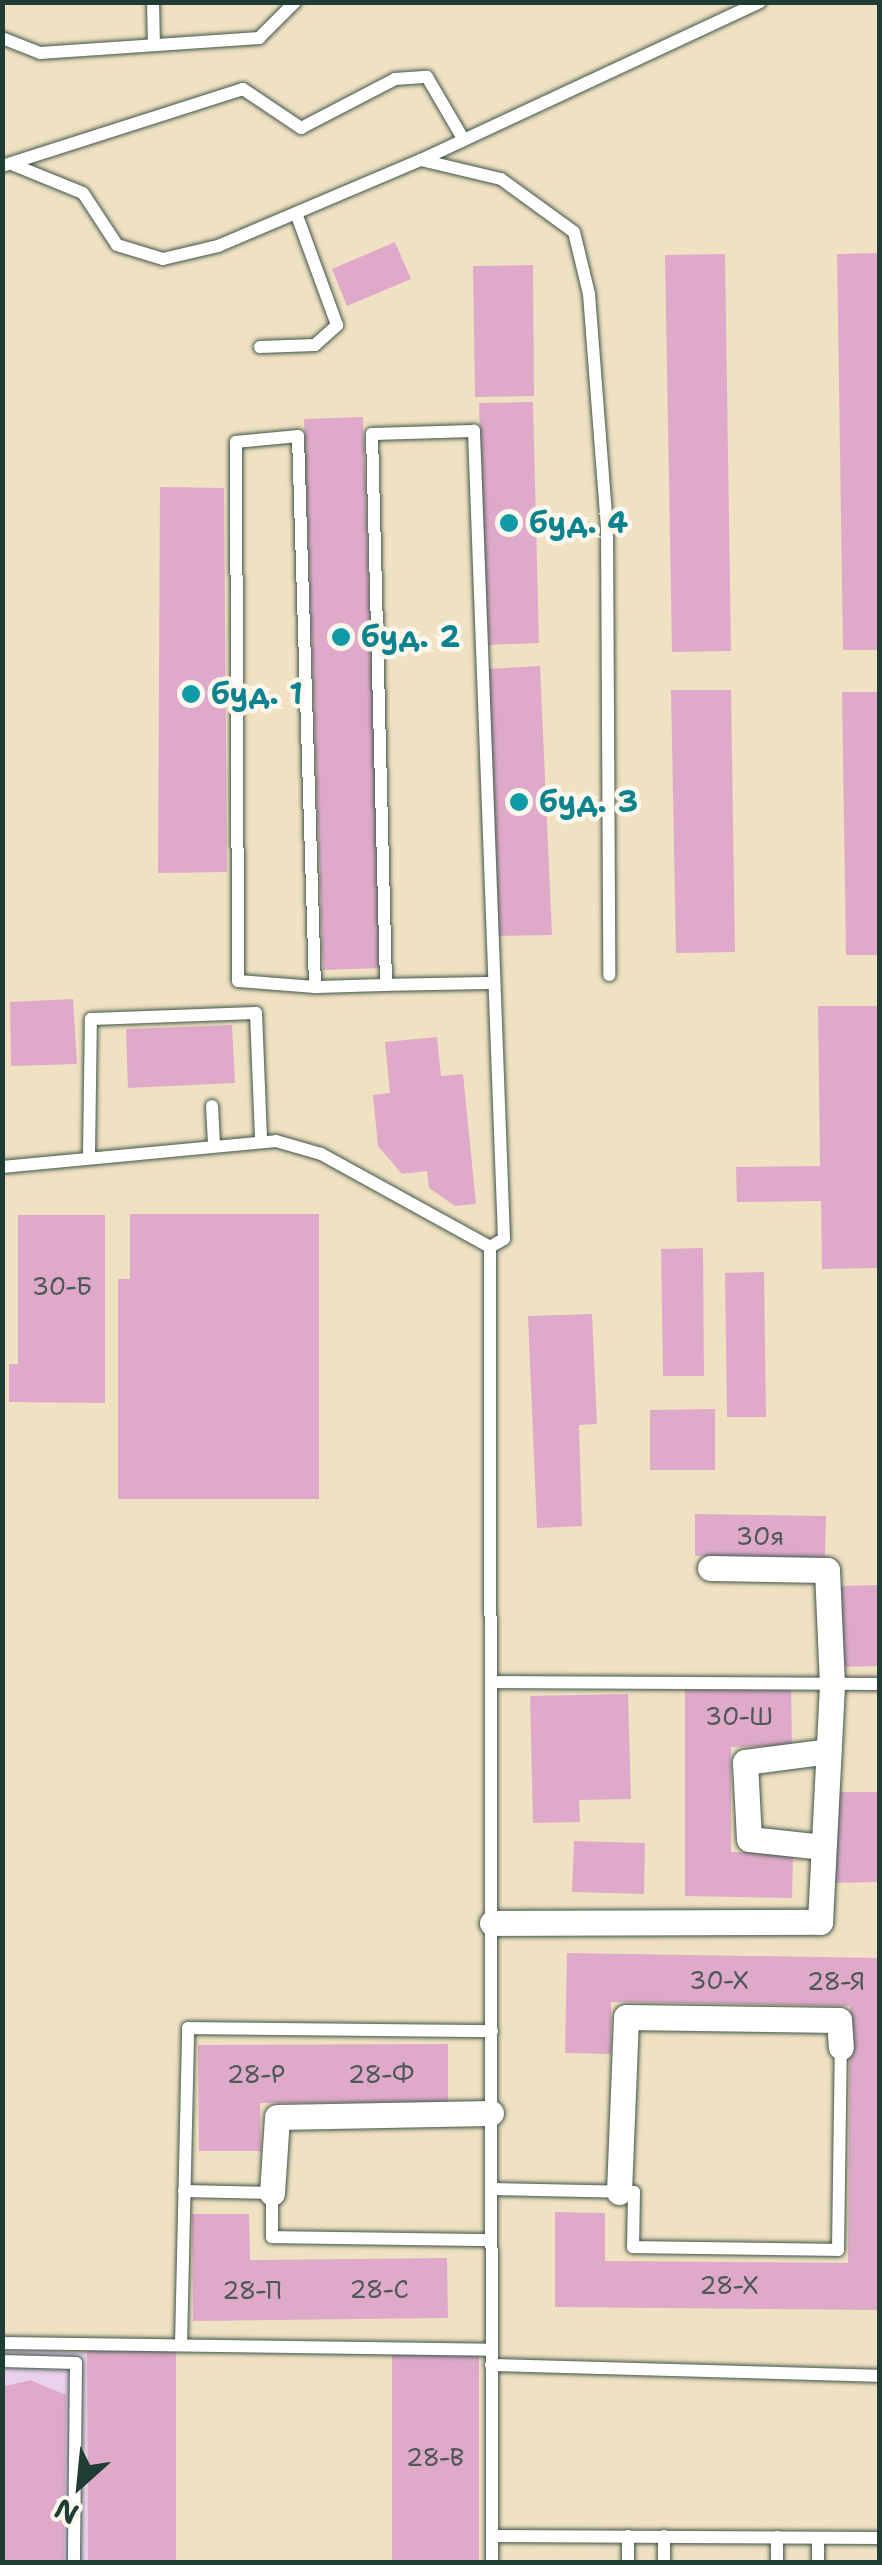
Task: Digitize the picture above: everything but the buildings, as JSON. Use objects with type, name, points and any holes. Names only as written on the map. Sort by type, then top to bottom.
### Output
[{"type":"street","points":[[492,1922],[820,1922],[832,1684],[827,1570],[710,1568]]},
{"type":"street","points":[[824,1846],[749,1839],[746,1762],[828,1751]]},
{"type":"street","points":[[620,2192],[626,2017],[839,2020],[841,2047]]},
{"type":"street","points":[[272,2192],[277,2117],[491,2113]]},
{"type":"lane","points":[[152,2],[154,45]]},
{"type":"lane","points":[[2,38],[40,53],[259,38],[295,2]]},
{"type":"lane","points":[[8,165],[82,192],[117,245],[163,260],[296,213],[421,160],[760,2]]},
{"type":"lane","points":[[8,165],[243,89],[300,128],[395,79],[427,77],[462,138]]},
{"type":"lane","points":[[421,160],[501,179],[574,232],[589,294],[606,527],[609,975]]},
{"type":"lane","points":[[260,347],[315,345],[337,325],[296,213]]},
{"type":"lane","points":[[386,986],[372,434],[474,430],[504,1239],[490,1247]]},
{"type":"lane","points":[[315,987],[298,436],[236,442],[238,981],[315,987],[494,983]]},
{"type":"lane","points":[[89,1156],[90,1019],[256,1013],[260,1140]]},
{"type":"lane","points":[[212,1106],[214,1140]]},
{"type":"lane","points":[[2,1167],[214,1140],[260,1140],[321,1154],[490,1247]]},
{"type":"lane","points":[[490,1247],[492,2562]]},
{"type":"lane","points":[[493,1682],[880,1684]]},
{"type":"lane","points":[[181,2345],[188,2028],[492,2030]]},
{"type":"lane","points":[[490,2190],[634,2192],[633,2247],[838,2250],[841,2047]]},
{"type":"lane","points":[[184,2191],[272,2192],[272,2237],[491,2240]]},
{"type":"lane","points":[[2,2343],[492,2350]]},
{"type":"lane","points":[[2,2360],[76,2363],[74,2562]]},
{"type":"lane","points":[[491,2366],[880,2376]]},
{"type":"lane","points":[[492,2536],[880,2538]]},
{"type":"lane","points":[[628,2536],[628,2562]]},
{"type":"lane","points":[[664,2536],[664,2562]]},
{"type":"lane","points":[[777,2562],[778,2537]]},
{"type":"lane","points":[[818,2538],[818,2562]]},
{"type":"shaded area","points":[[3,2350],[87,2352],[88,2562],[3,2562]]},
{"type":"place","name":"буд. 4","points":[[509,523]]},
{"type":"place","name":"буд. 2","points":[[341,637]]},
{"type":"place","name":"буд. 1","points":[[191,694]]},
{"type":"place","name":"буд. 3","points":[[519,802]]}]
